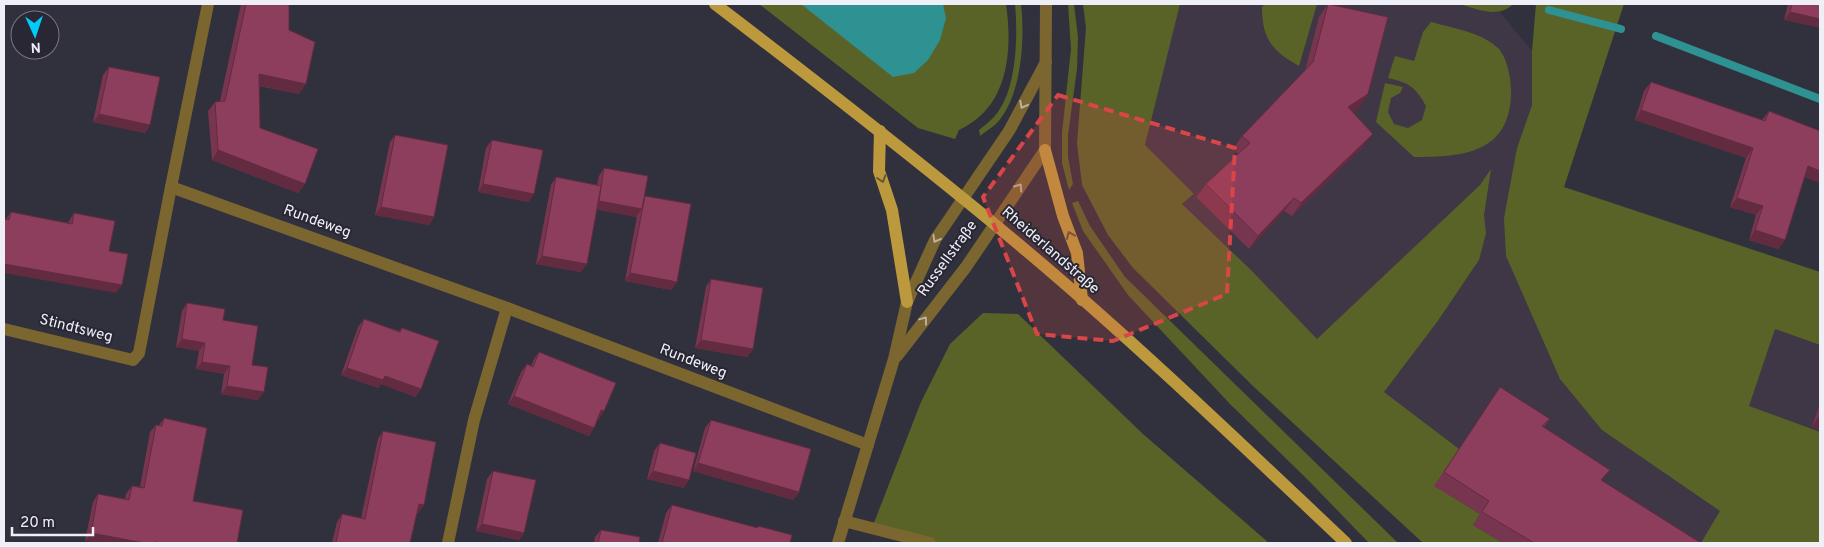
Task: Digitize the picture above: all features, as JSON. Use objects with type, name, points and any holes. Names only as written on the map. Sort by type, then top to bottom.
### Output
[{"type":"main road","name":"Rheiderlandstraße","points":[[715,4],[880,131],[994,223],[1140,351],[1346,543]]},
{"type":"main road","points":[[880,131],[879,171],[892,210],[907,302]]},
{"type":"main road","points":[[1045,150],[1063,216],[1078,253],[1082,300]]},
{"type":"street","points":[[172,187],[208,4]]},
{"type":"street","name":"Russellstraße","points":[[894,359],[966,267],[1045,150],[1046,4]]},
{"type":"street","name":"Russellstraße","points":[[838,543],[894,359],[907,302],[935,240],[1009,131],[1046,62]]},
{"type":"street","name":"Rundeweg","points":[[172,187],[507,308],[868,445]]},
{"type":"street","name":"Stindtsweg","points":[[4,329],[133,360],[139,353],[172,187]]},
{"type":"street","points":[[448,543],[474,420],[507,308]]},
{"type":"street","points":[[844,521],[930,543]]},
{"type":"highlighted area","points":[[1058,95],[1235,148],[1227,294],[1113,341],[1037,334],[983,197]]},
{"type":"shaded area","points":[[759,4],[1006,4],[1008,41],[1004,77],[988,108],[975,120],[959,130],[955,139],[918,128]]},
{"type":"shaded area","points":[[801,4],[943,4],[946,18],[940,40],[928,60],[914,73],[893,77]]},
{"type":"shaded area","points":[[1015,4],[1021,4],[1022,18],[1022,50],[1016,83],[1005,113],[996,124],[980,136],[979,130],[994,117],[1002,106],[1012,79],[1016,47]]},
{"type":"shaded area","points":[[1068,4],[1074,4],[1078,37],[1077,69],[1068,135],[1068,157],[1073,184],[1069,190],[1062,163],[1062,133],[1071,49]]},
{"type":"shaded area","points":[[1083,4],[1180,4],[1145,145],[1194,194],[1182,204],[1252,271],[1317,339],[1480,185],[1491,169],[1484,215],[1486,233],[1479,260],[1437,322],[1384,392],[1459,449],[1435,486],[1480,514],[1473,525],[1503,543],[1423,543],[1254,387],[1133,268],[1108,235],[1082,185],[1077,143],[1086,28]]},
{"type":"shaded area","points":[[1179,4],[1456,4],[1483,11],[1500,12],[1532,51],[1532,105],[1517,148],[1544,246],[1820,345],[1820,543],[1423,543],[1435,433],[1317,339],[1252,271],[1182,204],[1194,195],[1145,145]]},
{"type":"shaded area","points":[[1265,4],[1317,4],[1299,66],[1282,55],[1270,43],[1262,18],[1262,7]]},
{"type":"shaded area","points":[[1459,4],[1513,4],[1501,11],[1487,12]]},
{"type":"shaded area","points":[[1536,4],[1624,4],[1564,187],[1820,272],[1820,345],[1775,329],[1749,406],[1820,432],[1820,543],[1701,543],[1720,511],[1602,430],[1560,379],[1506,256],[1504,218],[1517,148],[1532,105],[1532,51]]},
{"type":"shaded area","points":[[1431,22],[1475,34],[1498,48],[1504,57],[1509,74],[1511,91],[1509,112],[1503,127],[1493,139],[1481,147],[1450,155],[1414,157],[1376,122],[1385,83],[1403,87],[1400,93],[1391,98],[1388,112],[1394,124],[1408,128],[1422,120],[1426,106],[1415,90],[1411,86],[1388,78],[1395,56],[1414,61],[1423,32]]},
{"type":"shaded area","points":[[1078,201],[1090,226],[1125,277],[1398,543],[1369,543],[1230,404],[1128,295],[1083,231],[1072,203]]},
{"type":"shaded area","points":[[983,313],[1018,314],[1143,434],[1269,543],[910,543],[870,533],[921,402],[950,344]]},
{"type":"building","points":[[246,4],[289,4],[289,30],[315,42],[306,84],[259,74],[260,128],[318,149],[305,184],[218,150],[215,102],[225,101]]},
{"type":"building","points":[[1328,4],[1388,17],[1368,94],[1348,107],[1373,134],[1301,203],[1294,198],[1258,236],[1206,184],[1250,143],[1242,136],[1313,62]]},
{"type":"building","points":[[1792,4],[1820,4],[1820,19],[1790,12]]},
{"type":"building","points":[[109,67],[160,77],[150,125],[99,114]]},
{"type":"building","points":[[1651,82],[1765,121],[1769,111],[1820,131],[1820,171],[1808,166],[1785,240],[1755,230],[1763,206],[1737,198],[1753,148],[1641,110]]},
{"type":"building","points":[[395,135],[448,145],[434,217],[381,207]]},
{"type":"building","points":[[492,140],[543,150],[534,194],[483,184]]},
{"type":"building","points":[[604,168],[648,176],[642,209],[599,201]]},
{"type":"building","points":[[556,177],[601,186],[587,264],[542,256]]},
{"type":"building","points":[[645,196],[691,204],[677,282],[630,273]]},
{"type":"building","points":[[11,212],[72,224],[74,213],[115,221],[109,251],[128,254],[122,285],[4,264],[4,219],[9,220]]},
{"type":"building","points":[[711,279],[763,288],[753,349],[701,340]]},
{"type":"building","points":[[187,303],[225,309],[223,320],[258,326],[252,365],[268,367],[264,392],[227,386],[230,366],[202,362],[205,343],[182,339]]},
{"type":"building","points":[[364,319],[400,332],[402,328],[439,341],[421,389],[385,376],[383,380],[347,368]]},
{"type":"building","points":[[539,352],[616,383],[604,411],[601,410],[594,428],[514,396],[527,364],[533,367]]},
{"type":"building","points":[[1500,387],[1550,419],[1542,426],[1610,470],[1601,480],[1701,543],[1534,543],[1482,512],[1489,501],[1444,472]]},
{"type":"building","points":[[164,418],[207,428],[193,501],[243,510],[237,543],[144,543],[91,533],[98,494],[129,500],[132,486],[144,488],[156,425],[162,426]]},
{"type":"building","points":[[711,420],[811,449],[799,492],[698,463]]},
{"type":"building","points":[[383,431],[436,442],[424,505],[419,504],[410,543],[336,543],[342,514],[365,519]]},
{"type":"building","points":[[660,443],[696,453],[689,480],[653,471]]},
{"type":"building","points":[[493,471],[536,480],[524,533],[482,524]]},
{"type":"building","points":[[672,505],[792,535],[790,543],[662,543]]},
{"type":"building","points":[[601,530],[640,537],[639,543],[598,543]]},
{"type":"waterway","points":[[1549,10],[1621,29]]},
{"type":"waterway","points":[[1656,36],[1820,99]]}]
